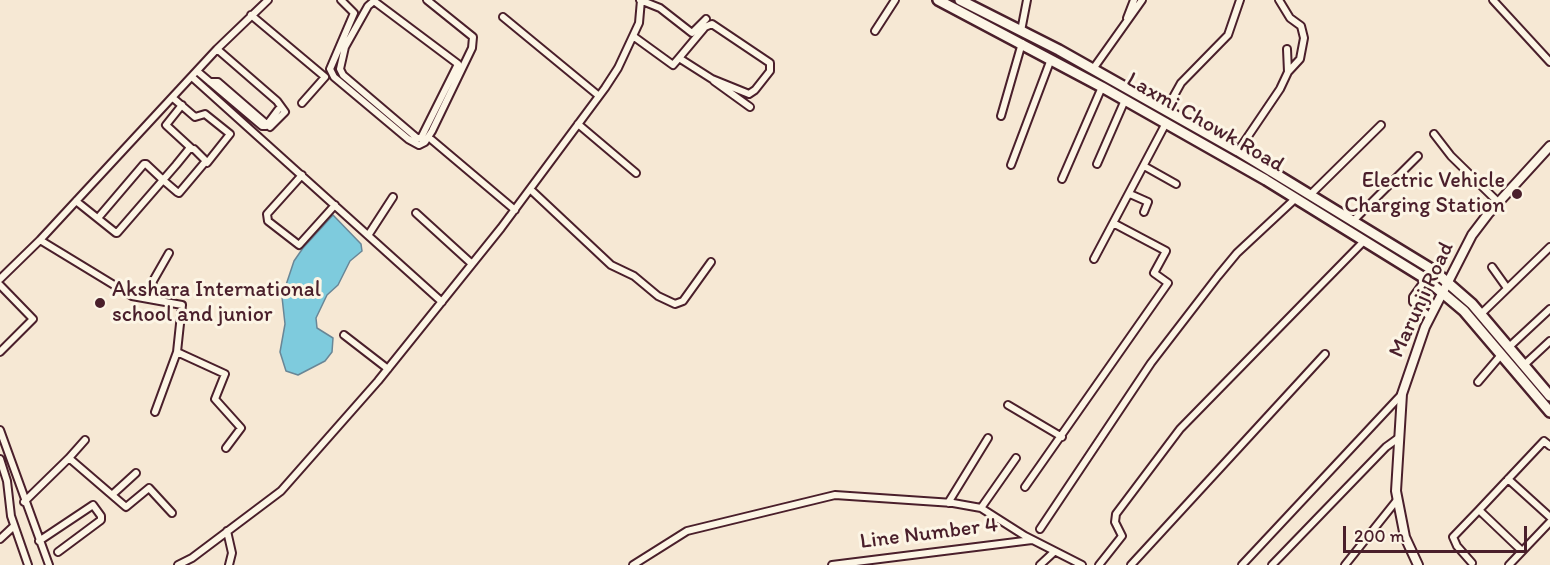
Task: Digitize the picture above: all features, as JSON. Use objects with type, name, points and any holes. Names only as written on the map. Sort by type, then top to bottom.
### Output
[{"type":"main road","name":"Laxmi Chowk Road","points":[[938,0],[1026,45],[1166,123],[1294,197],[1363,242],[1426,279],[1444,292],[1550,412]]},
{"type":"main road","name":"Laxmi Chowk Road","points":[[960,0],[1093,69],[1238,151],[1311,194],[1449,282],[1481,314],[1550,396]]},
{"type":"main road","points":[[1026,45],[1035,38]]},
{"type":"main road","points":[[1166,123],[1169,112]]},
{"type":"main road","points":[[1294,197],[1299,187]]},
{"type":"main road","points":[[1515,373],[1523,366]]},
{"type":"street","points":[[0,279],[40,240],[217,49],[268,0]]},
{"type":"street","points":[[341,0],[354,14],[330,69],[342,84],[408,140],[419,145],[425,142],[432,131],[472,48],[473,37],[427,0]]},
{"type":"street","points":[[362,0],[372,2],[458,64],[421,138],[417,138],[343,75],[340,69],[345,46],[372,2]]},
{"type":"street","points":[[178,565],[280,491],[388,369],[515,210],[599,96],[618,68],[633,36],[641,15],[641,0],[660,8],[692,33],[706,19]]},
{"type":"street","points":[[875,31],[895,0]]},
{"type":"street","points":[[1021,31],[1028,0]]},
{"type":"street","points":[[1127,18],[1134,0]]},
{"type":"street","points":[[1093,69],[1127,18],[1142,0]]},
{"type":"street","points":[[1169,112],[1180,83],[1228,35],[1240,0]]},
{"type":"street","points":[[1238,151],[1280,89],[1288,72],[1300,59],[1304,38],[1301,26],[1290,18],[1279,0]]},
{"type":"street","points":[[1493,0],[1550,62]]},
{"type":"street","points":[[251,15],[325,77],[302,103]]},
{"type":"street","points":[[503,17],[599,96]]},
{"type":"street","points":[[633,36],[673,65],[705,27],[712,24],[770,63],[770,71],[749,94],[711,79]]},
{"type":"street","points":[[1001,116],[1026,45]]},
{"type":"street","points":[[197,71],[210,82],[218,81],[272,127],[285,112],[284,108],[217,49]]},
{"type":"street","points":[[1287,50],[1288,72]]},
{"type":"street","points":[[679,58],[750,107]]},
{"type":"street","points":[[1011,165],[1051,59]]},
{"type":"street","points":[[192,77],[442,302]]},
{"type":"street","points":[[1062,179],[1102,87]]},
{"type":"street","points":[[98,218],[144,164],[181,193],[230,134],[208,115],[197,118],[173,98]]},
{"type":"street","points":[[1097,164],[1125,100]]},
{"type":"street","points":[[182,105],[166,125],[207,163]]},
{"type":"street","points":[[268,124],[278,110]]},
{"type":"street","points":[[1094,259],[1166,123]]},
{"type":"street","points":[[578,124],[636,173]]},
{"type":"street","points":[[1311,194],[1381,125]]},
{"type":"street","points":[[1434,134],[1451,156],[1498,202]]},
{"type":"street","points":[[432,140],[515,210]]},
{"type":"street","name":"Marunji Road","points":[[1418,565],[1405,537],[1397,500],[1398,439],[1402,394],[1430,318],[1472,235],[1498,202],[1550,146]]},
{"type":"street","points":[[76,201],[117,233],[191,148]]},
{"type":"street","points":[[1352,222],[1418,156]]},
{"type":"street","points":[[1144,166],[1176,184]]},
{"type":"street","points":[[302,175],[267,214],[268,221],[299,245],[335,205]]},
{"type":"street","points":[[530,189],[611,265],[634,276],[658,296],[675,304],[683,301],[711,262]]},
{"type":"street","points":[[1130,194],[1149,203],[1144,212]]},
{"type":"street","points":[[1040,529],[1151,363],[1222,270],[1294,197]]},
{"type":"street","points":[[369,234],[393,198]]},
{"type":"street","points":[[416,213],[472,264]]},
{"type":"street","points":[[1025,487],[1168,283],[1154,273],[1166,250],[1114,224]]},
{"type":"street","points":[[40,240],[125,292],[182,305],[177,352],[155,412]]},
{"type":"street","points":[[1099,565],[1122,536],[1115,522],[1116,514],[1173,437],[1219,386],[1363,242]]},
{"type":"street","points":[[1481,314],[1550,247]]},
{"type":"street","points":[[150,299],[153,281],[169,253]]},
{"type":"street","points":[[1492,267],[1507,288]]},
{"type":"street","points":[[1426,279],[1413,297],[1413,302],[1430,318]]},
{"type":"street","points":[[0,285],[33,319],[0,352]]},
{"type":"street","points":[[1509,347],[1550,309]]},
{"type":"street","points":[[344,335],[388,369]]},
{"type":"street","points":[[1523,366],[1550,341]]},
{"type":"street","points":[[177,352],[225,374],[216,399],[241,428],[226,448]]},
{"type":"street","points":[[1131,565],[1325,354]]},
{"type":"street","points":[[1478,382],[1501,355]]},
{"type":"street","points":[[1242,565],[1402,394]]},
{"type":"street","points":[[1008,405],[1062,437]]},
{"type":"street","points":[[0,430],[24,502],[49,565]]},
{"type":"street","points":[[948,503],[988,438]]},
{"type":"street","points":[[1272,565],[1386,447],[1398,439]]},
{"type":"street","points":[[24,502],[85,440]]},
{"type":"street","points":[[1473,564],[1456,546],[1453,537],[1544,441],[1550,446]]},
{"type":"street","points":[[69,458],[113,494],[124,509],[149,488],[172,513]]},
{"type":"street","points":[[981,508],[1016,458]]},
{"type":"street","points":[[0,459],[7,481],[8,503],[14,526],[28,565]]},
{"type":"street","points":[[113,494],[136,473]]},
{"type":"street","points":[[1508,479],[1550,517]]},
{"type":"street","points":[[0,485],[7,481]]},
{"type":"street","points":[[633,565],[687,531],[835,495],[948,503],[981,508],[1032,540],[1082,565]]},
{"type":"street","points":[[1346,565],[1397,500]]},
{"type":"street","points":[[39,541],[93,505],[101,516],[101,520],[57,552]]},
{"type":"street","points":[[1479,510],[1522,551]]},
{"type":"street","points":[[1509,565],[1550,522]]},
{"type":"street","points":[[0,539],[14,526]]},
{"type":"street","points":[[227,531],[232,553],[229,565]]},
{"type":"street","name":"Line Number 4","points":[[832,565],[1032,540]]},
{"type":"street","points":[[1040,565],[1054,552]]},
{"type":"water","points":[[333,215],[361,244],[362,251],[350,261],[338,285],[327,295],[316,318],[317,328],[333,338],[332,352],[325,361],[298,375],[286,371],[280,352],[285,324],[282,297],[294,261]]},
{"type":"place","name":"Electric Vehicle Charging Station","points":[[1517,194]]},
{"type":"place","name":"Akshara International school and junior","points":[[100,303]]}]
